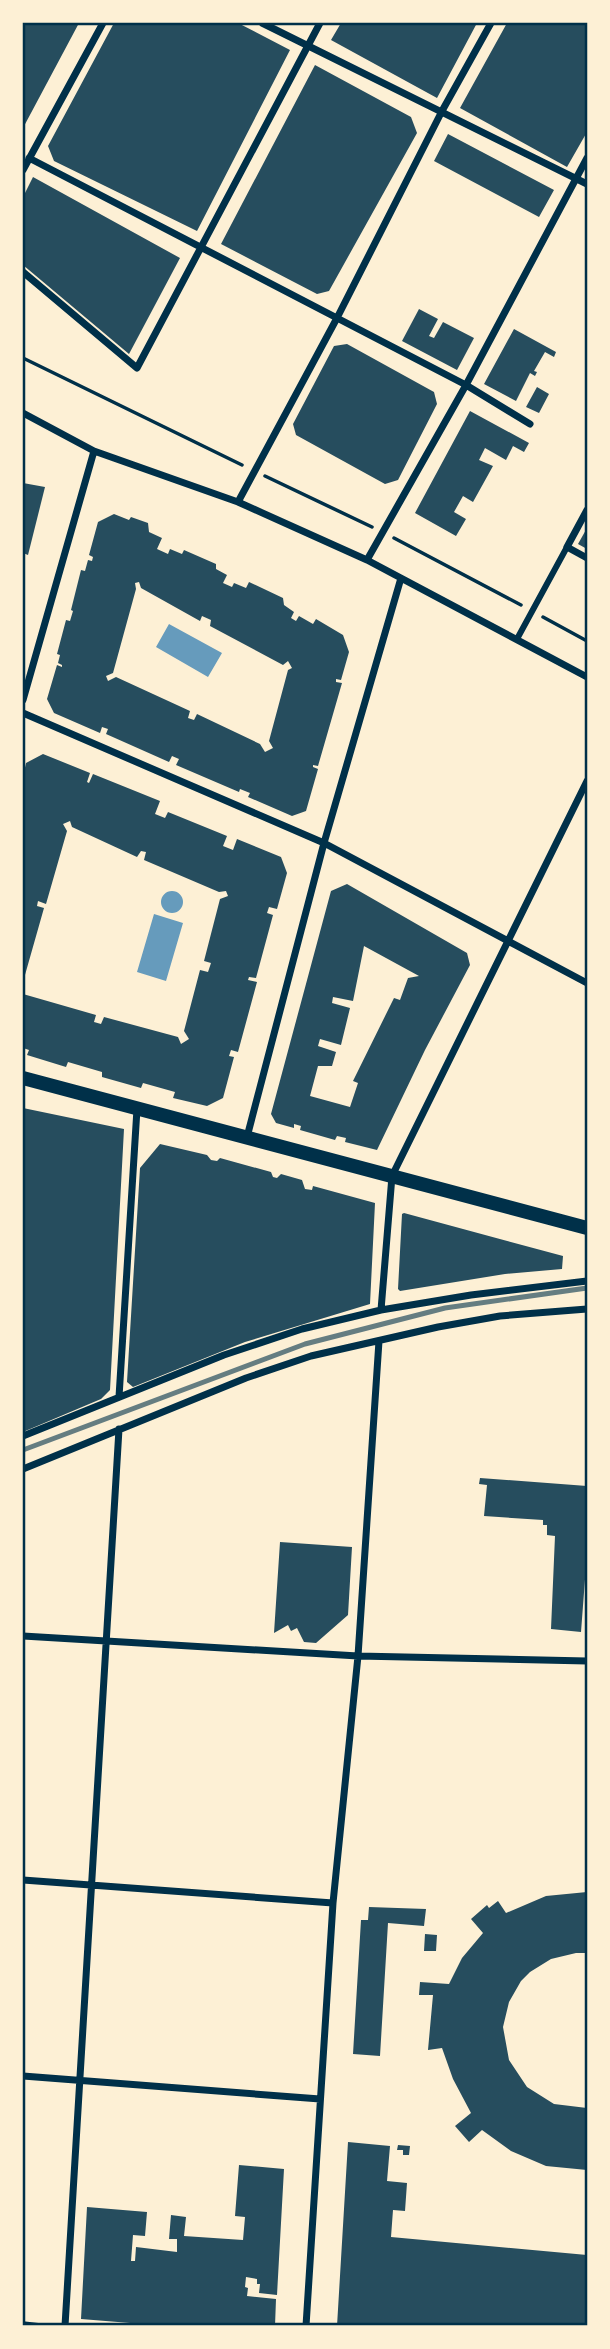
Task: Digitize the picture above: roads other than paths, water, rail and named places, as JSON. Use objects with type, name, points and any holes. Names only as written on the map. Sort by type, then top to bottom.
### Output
[{"type":"main road","points":[[23,1078],[587,1228]]},
{"type":"street","points":[[23,170],[103,23]]},
{"type":"street","points":[[262,23],[587,184]]},
{"type":"street","points":[[23,272],[137,368],[320,23]]},
{"type":"street","points":[[238,502],[491,23]]},
{"type":"street","points":[[29,158],[466,385],[530,424]]},
{"type":"street","points":[[367,560],[466,385],[587,158]]},
{"type":"street","points":[[23,413],[94,451],[238,502],[367,560],[587,677]]},
{"type":"street","points":[[23,700],[94,451]]},
{"type":"street","points":[[517,639],[587,510]]},
{"type":"street","points":[[567,547],[587,558]]},
{"type":"street","points":[[247,1138],[324,843],[401,578]]},
{"type":"street","points":[[23,713],[324,843],[587,983]]},
{"type":"street","points":[[382,1310],[392,1176],[587,781]]},
{"type":"street","points":[[119,1397],[137,1109]]},
{"type":"street","points":[[23,1436],[224,1355],[289,1334],[382,1310],[471,1295],[587,1281]]},
{"type":"street","points":[[23,1469],[246,1378],[311,1356],[500,1316],[587,1309]]},
{"type":"street","points":[[306,2326],[333,1903],[358,1656],[379,1342]]},
{"type":"street","points":[[65,2326],[119,1429]]},
{"type":"street","points":[[23,1636],[358,1656],[587,1661]]},
{"type":"street","points":[[23,1880],[333,1903]]},
{"type":"street","points":[[23,2076],[320,2099]]},
{"type":"water","points":[[169,624],[222,653],[208,677],[156,647]]},
{"type":"water","points":[[172,891],[180,894],[183,902],[180,910],[172,913],[164,910],[161,902],[164,894]]},
{"type":"water","points":[[154,914],[183,923],[166,981],[137,972]]},
{"type":"railway","points":[[23,1450],[305,1344],[445,1308],[587,1288]]}]
